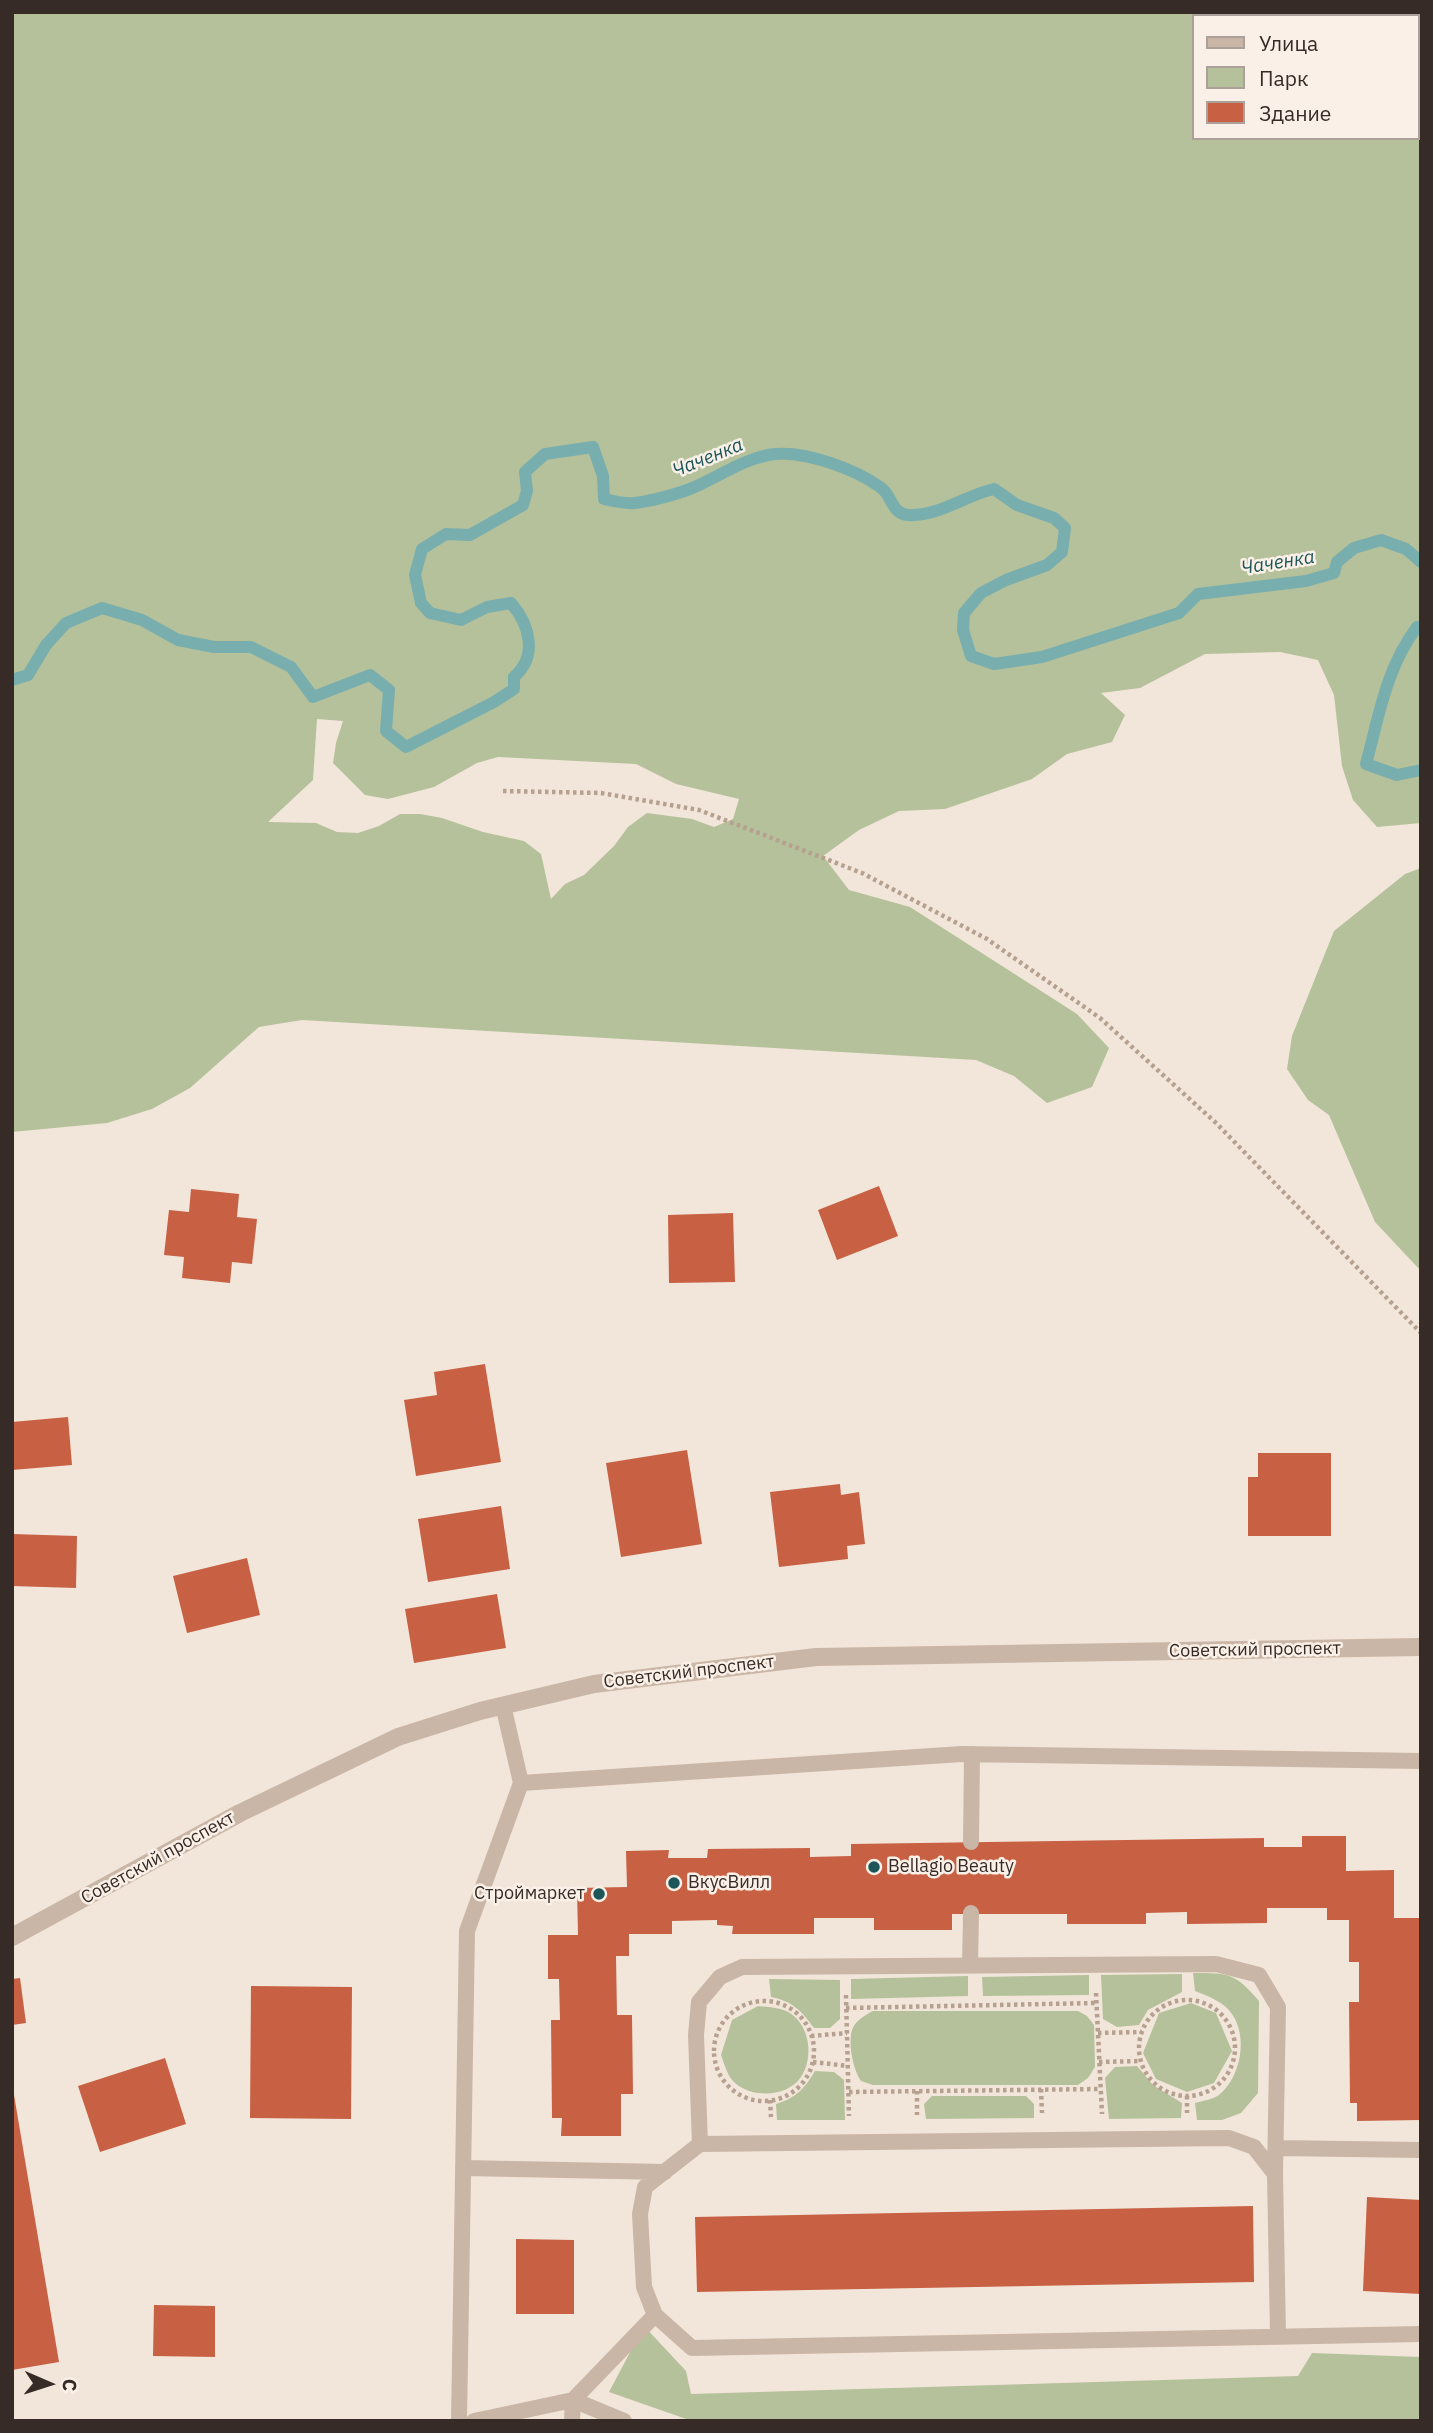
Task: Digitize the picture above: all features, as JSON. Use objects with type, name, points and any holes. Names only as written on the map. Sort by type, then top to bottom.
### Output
[{"type":"street","name":"Советский проспект","points":[[12,1937],[240,1813],[386,1743],[456,1718],[594,1684],[816,1657],[1421,1647]]},
{"type":"lane","points":[[459,2421],[467,1931],[521,1783],[503,1705]]},
{"type":"lane","points":[[521,1783],[972,1754],[1421,1761]]},
{"type":"lane","points":[[971,1842],[972,1754]]},
{"type":"lane","points":[[970,1965],[971,1913]]},
{"type":"lane","points":[[700,2144],[696,2035],[699,2002],[720,1977],[742,1966],[1216,1964],[1259,1975],[1278,2007],[1275,2174],[1278,2335]]},
{"type":"lane","points":[[1275,2174],[1254,2147],[1229,2138],[700,2144],[645,2187],[640,2214],[644,2287],[655,2315],[692,2348],[1421,2334]]},
{"type":"lane","points":[[1276,2148],[1421,2150]]},
{"type":"lane","points":[[463,2168],[665,2172]]},
{"type":"lane","points":[[572,2421],[573,2400],[655,2315]]},
{"type":"lane","points":[[474,2421],[573,2400],[625,2421]]},
{"type":"path","points":[[503,791],[601,793],[699,810],[862,873],[987,939],[1100,1018],[1206,1113],[1421,1333]]},
{"type":"path","points":[[1095,1964],[1103,2140]]},
{"type":"path","points":[[845,1966],[850,2143]]},
{"type":"path","points":[[1195,2000],[1214,2008],[1228,2022],[1235,2042],[1234,2060],[1224,2079],[1208,2092],[1186,2096],[1165,2091],[1149,2077],[1141,2061],[1139,2045],[1142,2032],[1154,2012],[1175,2001],[1195,2000]]},
{"type":"path","points":[[753,2002],[782,2004],[795,2011],[807,2025],[814,2053],[813,2062],[807,2078],[794,2091],[779,2099],[761,2101],[740,2095],[729,2086],[721,2075],[715,2057],[716,2040],[722,2024],[734,2011],[753,2002]]},
{"type":"path","points":[[846,2008],[1096,2003]]},
{"type":"path","points":[[1098,2033],[1142,2032]]},
{"type":"path","points":[[811,2036],[847,2033]]},
{"type":"path","points":[[1099,2062],[1141,2061]]},
{"type":"path","points":[[813,2062],[848,2066]]},
{"type":"path","points":[[849,2092],[1100,2088]]},
{"type":"green space","points":[[12,12],[1421,12],[1421,823],[1377,827],[1353,800],[1342,766],[1334,695],[1318,660],[1280,652],[1205,654],[1140,688],[1101,693],[1125,715],[1112,742],[1067,754],[1032,779],[945,809],[899,811],[859,830],[823,856],[849,890],[910,907],[1077,1014],[1109,1048],[1092,1087],[1047,1103],[1014,1076],[976,1060],[302,1020],[259,1027],[190,1088],[152,1109],[107,1123],[12,1132]],"holes":[[[317,719],[343,721],[333,763],[365,795],[388,799],[434,787],[477,763],[498,757],[636,764],[676,784],[739,799],[733,819],[714,827],[692,819],[647,813],[628,827],[614,846],[584,875],[565,884],[551,899],[541,854],[524,841],[483,832],[442,818],[400,814],[379,826],[358,833],[337,832],[316,823],[268,822],[313,780]]]},
{"type":"green space","points":[[1421,868],[1421,1271],[1375,1222],[1329,1115],[1308,1100],[1287,1069],[1292,1036],[1334,931],[1405,874]]},
{"type":"green space","points":[[1193,1973],[1231,1976],[1259,2001],[1258,2093],[1241,2113],[1222,2120],[1197,2120],[1195,2103],[1220,2094],[1233,2077],[1240,2056],[1240,2034],[1237,2023],[1225,2006],[1195,1991]]},
{"type":"green space","points":[[1182,1974],[1182,1992],[1148,2010],[1139,2025],[1117,2027],[1103,2019],[1101,1975]]},
{"type":"green space","points":[[1089,1975],[1089,1995],[983,1996],[982,1977]]},
{"type":"green space","points":[[968,1976],[968,1996],[851,1999],[851,1979]]},
{"type":"green space","points":[[769,1979],[840,1980],[840,2019],[830,2028],[814,2028],[796,2008],[771,1997]]},
{"type":"green space","points":[[1191,2003],[1216,2013],[1232,2051],[1214,2083],[1187,2092],[1156,2079],[1143,2053],[1159,2013]]},
{"type":"green space","points":[[758,2006],[790,2013],[802,2026],[808,2043],[808,2061],[801,2077],[787,2089],[768,2094],[739,2086],[730,2078],[721,2055],[732,2020]]},
{"type":"green space","points":[[873,2011],[1078,2011],[1087,2016],[1094,2025],[1095,2067],[1088,2078],[1078,2085],[873,2085],[861,2081],[858,2076],[851,2042],[855,2024]]},
{"type":"green space","points":[[1137,2066],[1153,2085],[1182,2103],[1181,2118],[1109,2119],[1105,2078],[1115,2067]]},
{"type":"green space","points":[[815,2071],[834,2072],[844,2080],[845,2120],[777,2120],[776,2104],[799,2092]]},
{"type":"green space","points":[[932,2096],[1026,2096],[1034,2104],[1034,2118],[926,2119],[924,2104]]},
{"type":"green space","points":[[644,2326],[686,2371],[691,2394],[1298,2376],[1312,2353],[1421,2357],[1421,2421],[692,2421],[609,2392]]},
{"type":"building","points":[[879,1186],[898,1236],[837,1260],[818,1210]]},
{"type":"building","points":[[191,1189],[239,1194],[237,1217],[257,1219],[252,1264],[232,1262],[230,1283],[182,1278],[184,1257],[164,1255],[169,1210],[189,1212]]},
{"type":"building","points":[[733,1213],[735,1282],[669,1283],[668,1215]]},
{"type":"building","points":[[485,1364],[501,1462],[416,1476],[404,1400],[437,1395],[434,1372]]},
{"type":"building","points":[[68,1417],[72,1465],[12,1470],[12,1422]]},
{"type":"building","points":[[687,1450],[702,1544],[621,1557],[606,1463]]},
{"type":"building","points":[[1258,1453],[1331,1453],[1331,1536],[1248,1536],[1248,1477],[1258,1477]]},
{"type":"building","points":[[840,1484],[841,1495],[859,1492],[865,1544],[847,1546],[848,1559],[779,1567],[770,1492]]},
{"type":"building","points":[[501,1506],[510,1569],[428,1582],[418,1519]]},
{"type":"building","points":[[12,1534],[77,1536],[76,1588],[12,1586]]},
{"type":"building","points":[[247,1558],[260,1615],[187,1633],[173,1576]]},
{"type":"building","points":[[497,1594],[506,1648],[414,1663],[405,1609]]},
{"type":"building","points":[[1302,1836],[1346,1836],[1346,1871],[1394,1870],[1394,1918],[1421,1918],[1421,2120],[1357,2121],[1357,2103],[1350,2103],[1349,2002],[1359,2002],[1359,1962],[1349,1962],[1349,1920],[1327,1920],[1327,1908],[1267,1908],[1267,1923],[1187,1924],[1187,1912],[1146,1913],[1146,1924],[1067,1924],[1067,1914],[952,1914],[952,1930],[874,1930],[874,1918],[814,1918],[814,1934],[732,1934],[733,1926],[717,1925],[717,1920],[672,1921],[672,1934],[629,1934],[629,1956],[616,1956],[617,2015],[632,2015],[633,2094],[621,2094],[621,2136],[561,2136],[562,2118],[552,2118],[551,2020],[560,2020],[559,1979],[548,1979],[548,1935],[578,1935],[577,1888],[627,1887],[626,1851],[669,1850],[668,1858],[707,1858],[708,1849],[810,1848],[810,1857],[851,1856],[851,1844],[1264,1838],[1264,1847],[1302,1847]]},
{"type":"building","points":[[20,1978],[26,2023],[12,2025],[12,1979]]},
{"type":"building","points":[[251,1986],[352,1987],[351,2119],[250,2118]]},
{"type":"building","points":[[165,2058],[186,2124],[100,2152],[78,2086]]},
{"type":"building","points":[[12,2083],[59,2362],[12,2370]]},
{"type":"building","points":[[1367,2197],[1421,2200],[1421,2294],[1363,2291]]},
{"type":"building","points":[[1253,2206],[1254,2282],[697,2292],[695,2217]]},
{"type":"building","points":[[516,2239],[574,2240],[574,2314],[516,2314]]},
{"type":"building","points":[[154,2305],[215,2306],[215,2357],[153,2356]]},
{"type":"waterway","name":"Чаченка","points":[[12,680],[28,675],[46,645],[66,623],[102,608],[142,620],[178,640],[214,647],[251,647],[291,667],[313,697],[370,675],[389,690],[386,731],[406,747],[514,689],[514,677],[522,669],[529,650],[527,631],[511,603],[487,607],[461,620],[430,613],[421,603],[415,575],[422,549],[446,534],[470,535],[523,505],[527,491],[525,472],[545,454],[593,447],[603,476],[604,499],[619,502],[635,503],[667,496],[697,486],[754,459],[787,454],[815,458],[870,480],[884,490],[902,514],[930,513],[994,489],[1017,505],[1054,518],[1065,528],[1062,552],[1047,565],[1006,580],[981,593],[964,613],[963,630],[971,656],[994,664],[1042,657],[1179,613],[1198,594],[1306,581],[1334,573],[1337,562],[1354,548],[1381,540],[1406,549],[1421,562]]},
{"type":"waterway","name":"Чаченка","points":[[1421,627],[1417,627],[1406,643],[1391,676],[1366,764],[1397,775],[1421,770]]},
{"type":"place","name":"Bellagio Beauty","points":[[874,1867]]},
{"type":"place","name":"ВкусВилл","points":[[674,1883]]},
{"type":"place","name":"Строймаркет","points":[[599,1894]]}]
